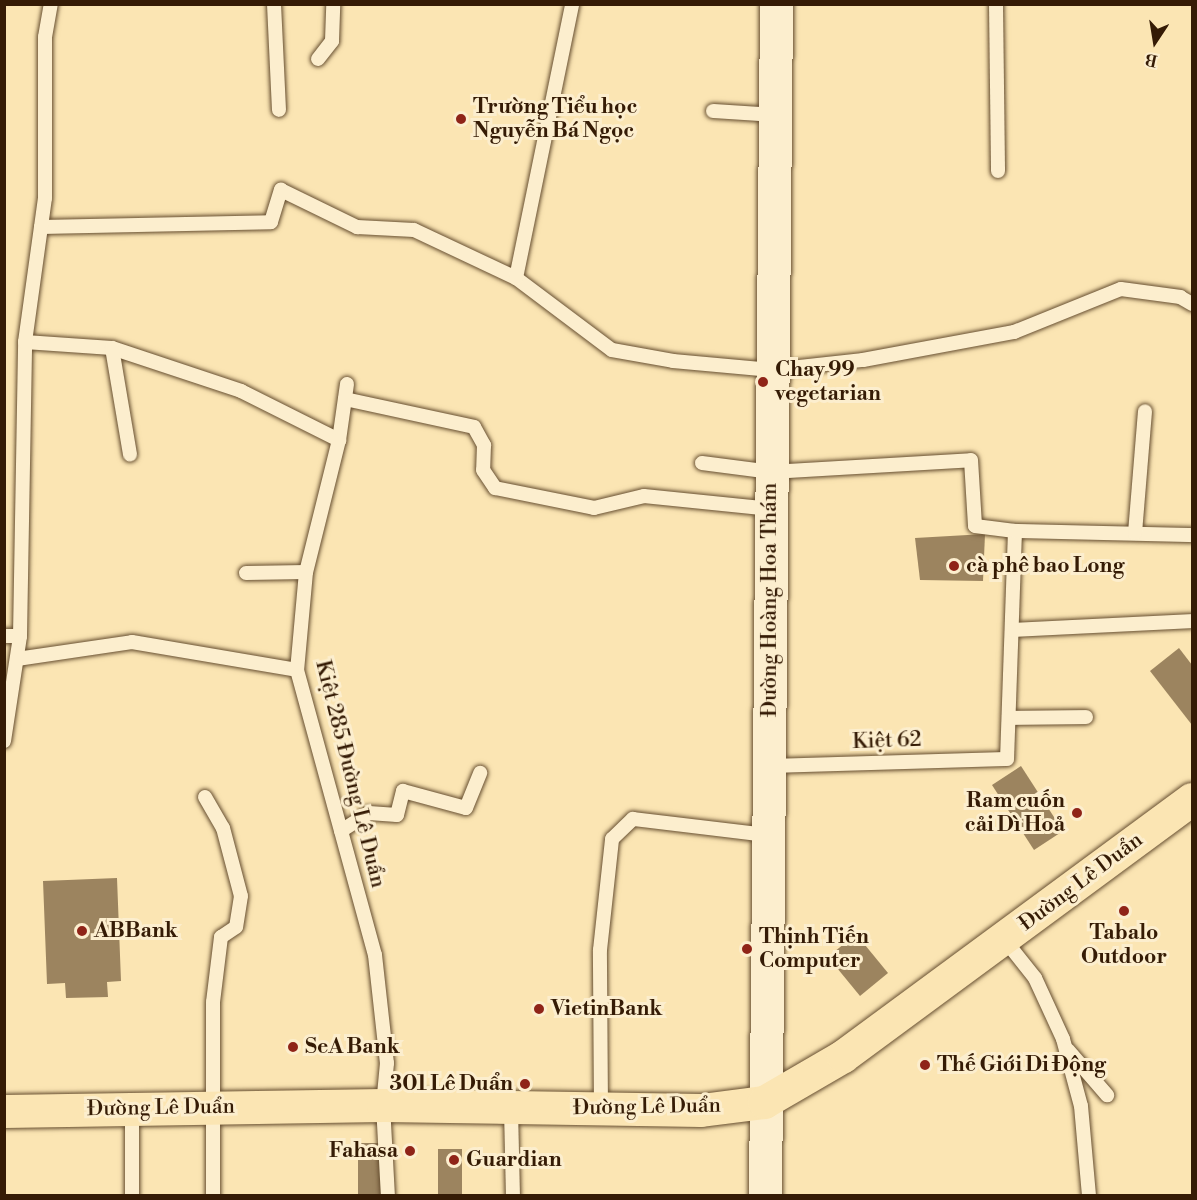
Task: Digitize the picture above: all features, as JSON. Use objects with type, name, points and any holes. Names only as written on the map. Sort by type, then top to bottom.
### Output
[{"type":"main road","name":"Đường Hoàng Hoa Thám","points":[[765,1196],[764,1102],[770,835],[776,4]]},
{"type":"main road","name":"Đường Lê Duẩn","points":[[4,1111],[384,1105],[512,1109],[701,1110],[764,1102],[843,1056],[1192,799]]},
{"type":"lane","points":[[4,741],[20,636],[26,342],[45,198],[45,37],[51,4]]},
{"type":"lane","points":[[274,4],[279,110]]},
{"type":"lane","points":[[318,59],[332,41],[333,4]]},
{"type":"lane","points":[[516,278],[572,4]]},
{"type":"lane","points":[[996,4],[998,171]]},
{"type":"lane","points":[[713,111],[776,114]]},
{"type":"lane","points":[[41,227],[271,222],[281,190],[357,227],[414,230],[516,278],[612,350],[673,361],[772,370],[873,358],[1014,332],[1121,289],[1180,297],[1192,304]]},
{"type":"lane","points":[[26,342],[112,348],[241,391],[339,441]]},
{"type":"lane","points":[[112,348],[129,454]]},
{"type":"lane","name":"Kiệt 285 Đường Lê Duẩn","points":[[347,384],[339,441],[306,572],[297,670],[375,955],[387,1064],[384,1105],[388,1196]]},
{"type":"lane","points":[[345,399],[474,427],[484,445],[483,470],[495,488],[594,508],[644,496],[773,510]]},
{"type":"lane","points":[[1135,533],[1145,411]]},
{"type":"lane","points":[[702,463],[771,472],[971,460],[975,526],[1015,531],[1192,535]]},
{"type":"lane","points":[[1015,531],[1014,630],[1009,718],[1086,717]]},
{"type":"lane","points":[[246,573],[306,572]]},
{"type":"lane","points":[[1014,630],[1192,621]]},
{"type":"lane","points":[[4,636],[20,636]]},
{"type":"lane","points":[[17,658],[132,642],[297,670]]},
{"type":"lane","name":"Kiệt 62","points":[[769,766],[1007,759],[1009,718]]},
{"type":"lane","points":[[341,831],[369,813],[397,815],[403,791],[466,808],[480,772]]},
{"type":"lane","points":[[205,797],[223,828],[241,896],[236,927],[221,937],[213,1002],[211,1108],[213,1196]]},
{"type":"lane","points":[[601,1109],[600,950],[612,838],[633,819],[770,835]]},
{"type":"lane","points":[[1004,939],[1035,978],[1066,1049],[1081,1106],[1089,1196]]},
{"type":"lane","points":[[1066,1049],[1107,1095]]},
{"type":"lane","points":[[132,1108],[132,1196]]},
{"type":"lane","points":[[512,1109],[513,1196]]},
{"type":"building","points":[[985,534],[983,581],[920,580],[915,538]]},
{"type":"building","points":[[1179,648],[1192,665],[1192,725],[1150,671]]},
{"type":"building","points":[[1021,766],[1063,831],[1034,850],[992,785]]},
{"type":"building","name":"ABBank","points":[[117,878],[121,981],[107,982],[108,997],[66,998],[65,983],[47,984],[43,881]]},
{"type":"building","points":[[856,934],[888,973],[860,996],[828,957]]},
{"type":"building","points":[[358,1143],[391,1143],[390,1196],[358,1196]]},
{"type":"building","points":[[438,1149],[462,1149],[462,1196],[438,1196]]},
{"type":"place","name":"Trường Tiểu học Nguyễn Bá Ngọc","points":[[461,119]]},
{"type":"place","name":"Chay 99 vegetarian","points":[[763,382]]},
{"type":"place","name":"cà phê bao Long","points":[[954,566]]},
{"type":"place","name":"Ram cuốn cải Dì Hoả","points":[[1077,813]]},
{"type":"place","name":"Tabalo Outdoor","points":[[1124,911]]},
{"type":"place","name":"ABBank","points":[[82,931]]},
{"type":"place","name":"Thịnh Tiến Computer","points":[[747,949]]},
{"type":"place","name":"VietinBank","points":[[539,1009]]},
{"type":"place","name":"SeA Bank","points":[[293,1047]]},
{"type":"place","name":"Thế Giới Di Động","points":[[925,1065]]},
{"type":"place","name":"301 Lê Duẩn","points":[[525,1084]]},
{"type":"place","name":"Fahasa","points":[[410,1151]]},
{"type":"place","name":"Guardian","points":[[454,1160]]}]
